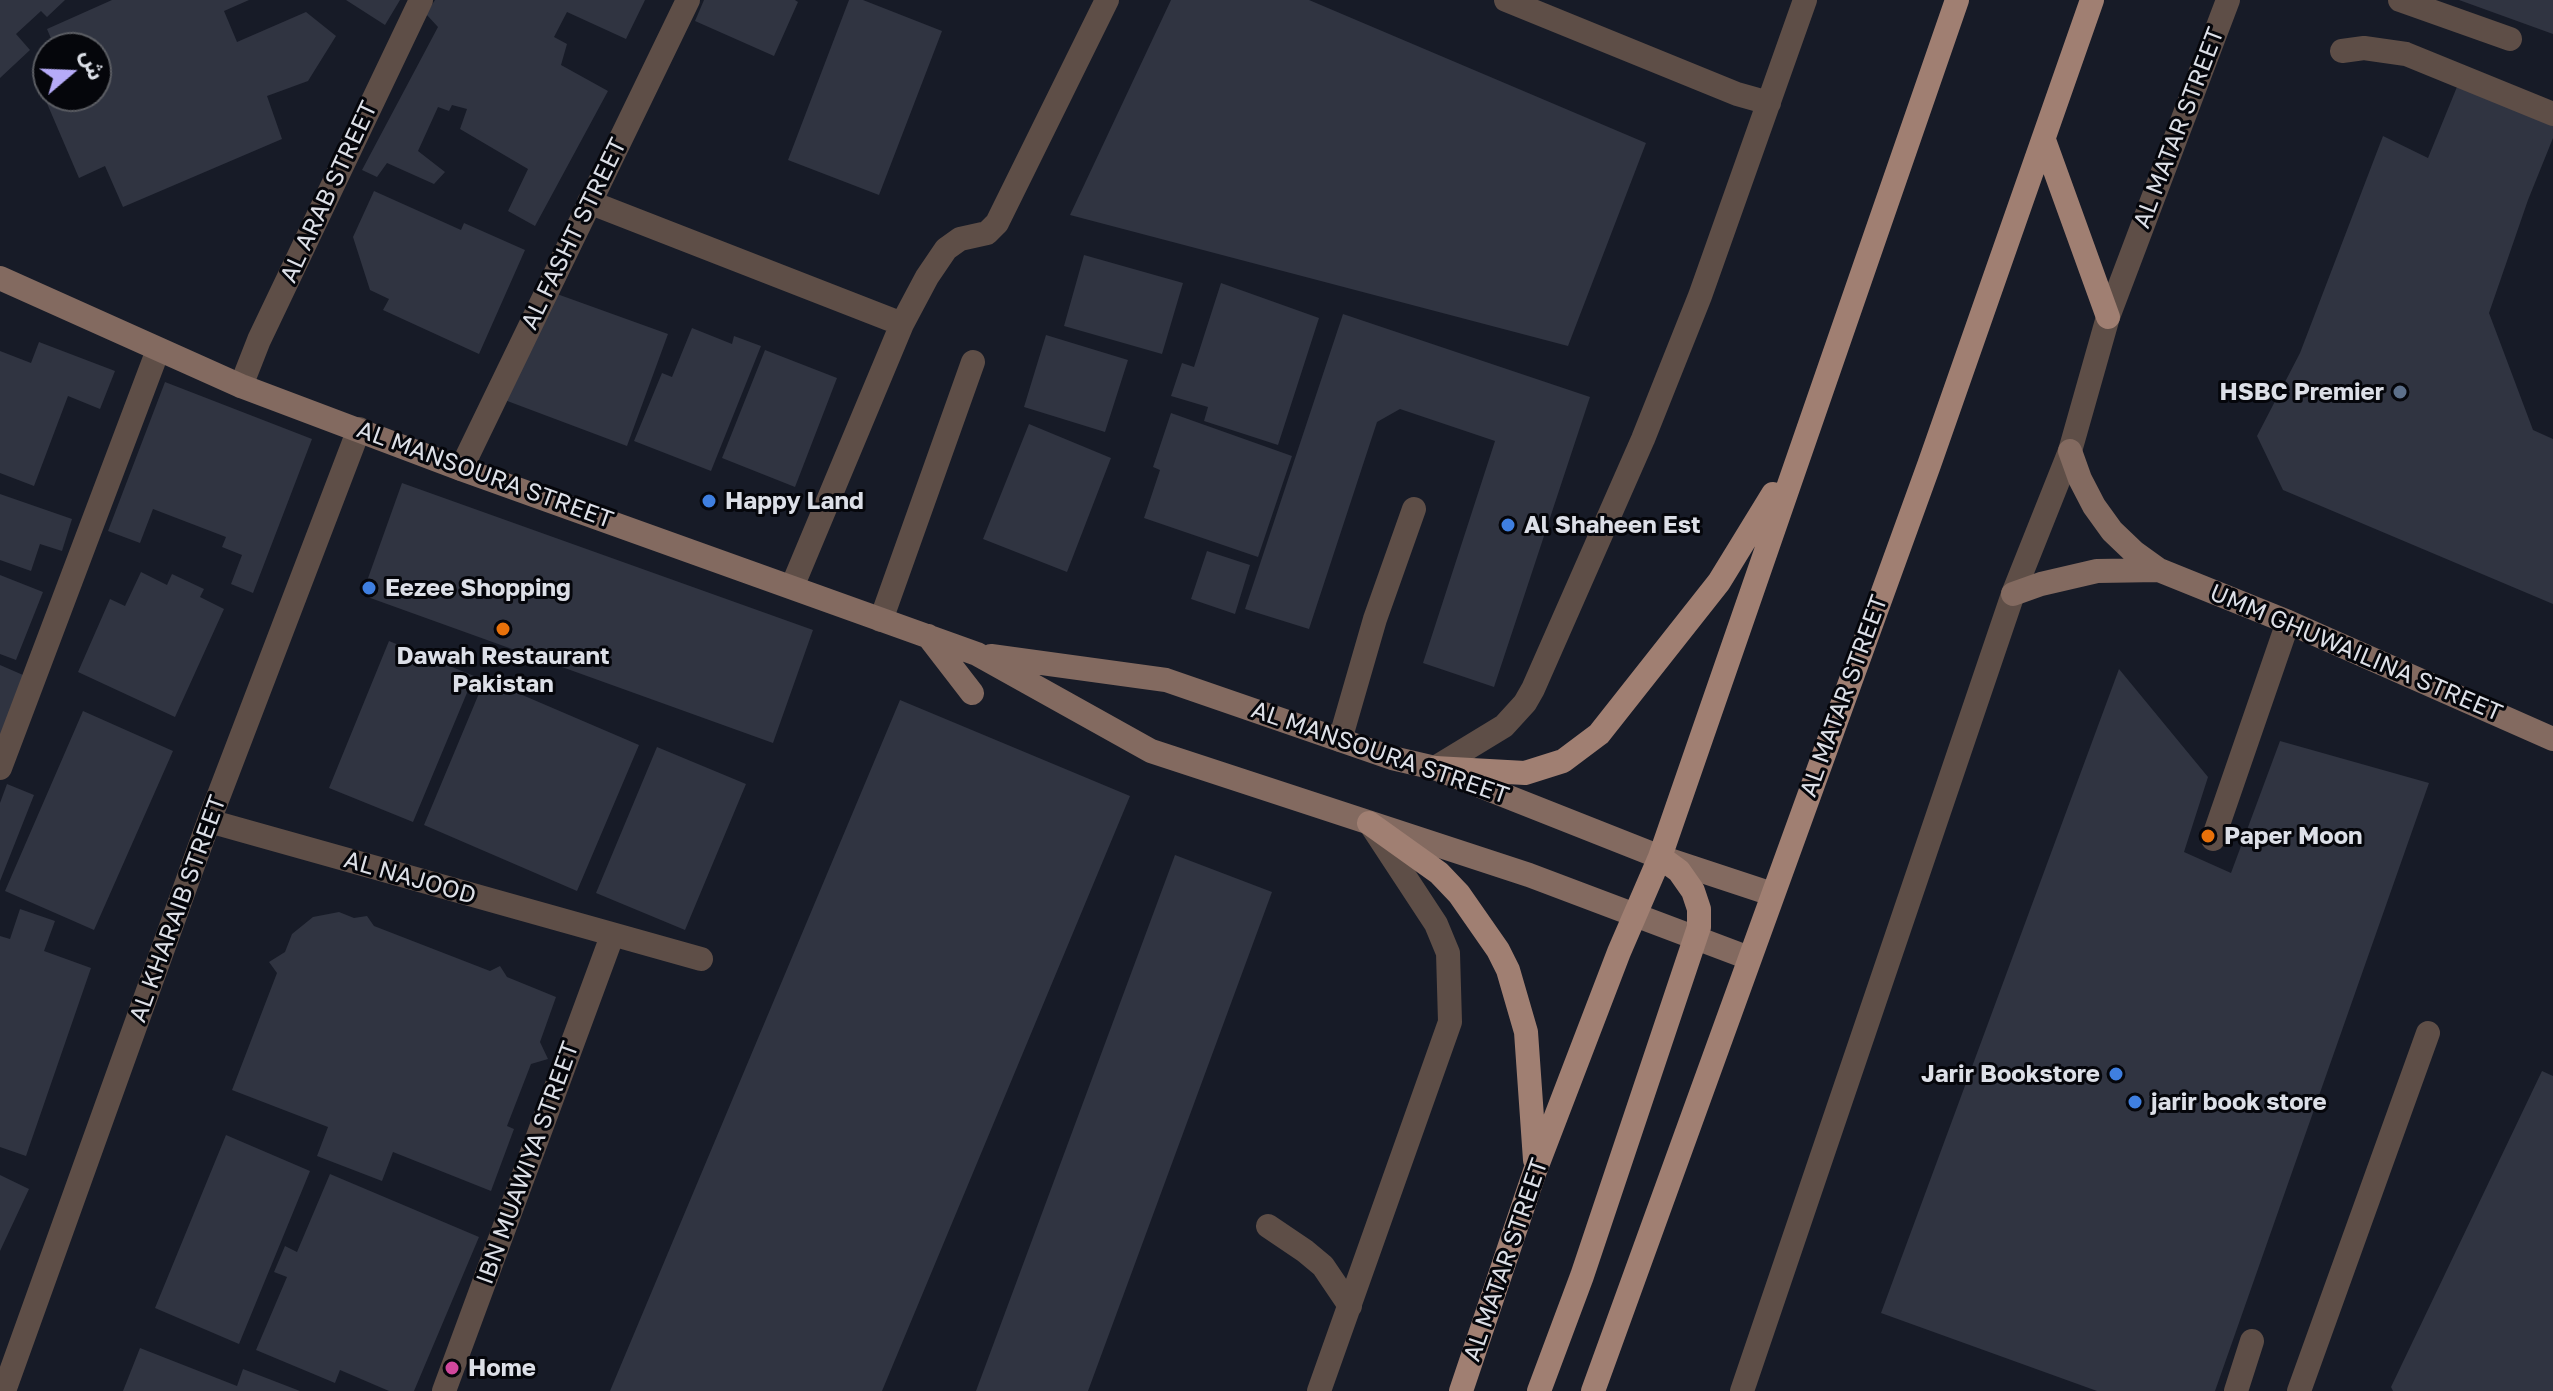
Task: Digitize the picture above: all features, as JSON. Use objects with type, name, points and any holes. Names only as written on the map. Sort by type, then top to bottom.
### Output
[{"type":"main road","name":"AL MATAR STREET","points":[[1461,1391],[1535,1171],[1660,857],[1797,454],[1957,0]]},
{"type":"main road","name":"AL MATAR STREET","points":[[1593,1391],[1929,465],[2092,0]]},
{"type":"main road","points":[[2044,140],[2108,317]]},
{"type":"main road","name":"AL MANSOURA STREET","points":[[0,278],[241,386],[461,469],[977,654],[1151,751],[1529,875],[1749,958]]},
{"type":"main road","name":"UMM GHUWAILINA STREET","points":[[2070,451],[2087,493],[2112,531],[2159,570],[2288,622],[2553,739]]},
{"type":"main road","points":[[1435,768],[1525,773],[1563,761],[1599,734],[1719,582],[1797,454]]},
{"type":"main road","name":"UMM GHUWAILINA STREET","points":[[2013,594],[2097,571],[2159,570]]},
{"type":"main road","points":[[928,636],[972,693]]},
{"type":"main road","name":"AL MANSOURA STREET","points":[[977,654],[1166,680],[1392,758],[1435,768],[1660,857],[1772,894]]},
{"type":"main road","points":[[1369,823],[1439,873],[1472,911],[1508,970],[1522,1011],[1529,1057],[1535,1171]]},
{"type":"main road","points":[[1539,1391],[1582,1276],[1700,920],[1693,891],[1679,871],[1660,857]]},
{"type":"street","name":"AL ARAB STREET","points":[[241,386],[259,340],[421,0]]},
{"type":"street","name":"AL FASHT STREET","points":[[461,469],[688,0]]},
{"type":"street","points":[[792,587],[902,324],[927,277],[946,249],[960,239],[987,233],[997,223],[1107,0]]},
{"type":"street","points":[[1506,0],[1737,94],[1769,103]]},
{"type":"street","points":[[1435,768],[1504,726],[1533,689],[1649,425],[1700,296],[1805,0]]},
{"type":"street","name":"AL MATAR STREET","points":[[1742,1391],[2013,594],[2070,451],[2108,317],[2228,0]]},
{"type":"street","points":[[2400,0],[2510,39]]},
{"type":"street","points":[[2342,51],[2364,48],[2406,54],[2553,114]]},
{"type":"street","points":[[589,202],[902,324]]},
{"type":"street","points":[[0,768],[158,350]]},
{"type":"street","points":[[881,620],[973,362]]},
{"type":"street","name":"AL KHARAIB STREET","points":[[4,1391],[209,821],[359,429]]},
{"type":"street","points":[[1340,740],[1375,619],[1414,509]]},
{"type":"street","points":[[2213,839],[2288,622]]},
{"type":"street","name":"AL NAJOOD","points":[[209,821],[701,959]]},
{"type":"street","points":[[1319,1391],[1450,1022],[1448,953],[1442,938],[1436,924],[1369,823]]},
{"type":"street","name":"IBN MUAWIYA STREET","points":[[444,1391],[612,936]]},
{"type":"street","points":[[2299,1391],[2428,1033]]},
{"type":"street","points":[[1268,1226],[1323,1266],[1350,1306]]},
{"type":"street","points":[[2236,1391],[2252,1341]]},
{"type":"building","points":[[0,0],[65,0],[47,17],[41,11],[16,34],[30,50],[0,78]]},
{"type":"building","points":[[112,0],[249,0],[224,11],[237,42],[306,12],[336,36],[308,81],[267,96],[282,139],[123,207],[105,166],[79,178],[51,112],[112,112],[112,32],[48,32],[47,29]]},
{"type":"building","points":[[346,0],[400,0],[385,25]]},
{"type":"building","points":[[435,0],[645,0],[626,39],[567,12],[554,37],[567,44],[561,65],[608,91],[535,226],[508,211],[528,169],[460,129],[467,109],[452,105],[449,111],[438,107],[418,151],[445,172],[434,184],[387,163],[377,177],[362,170],[438,27],[426,14]]},
{"type":"building","points":[[704,0],[798,2],[774,56],[695,21]]},
{"type":"building","points":[[849,0],[863,0],[942,31],[879,195],[788,160]]},
{"type":"building","points":[[1171,0],[1309,0],[1646,143],[1568,346],[1070,215]]},
{"type":"building","points":[[2459,0],[2553,0],[2553,34]]},
{"type":"building","name":"HSBC Premier","points":[[2461,77],[2553,116],[2553,138],[2489,313],[2533,430],[2553,439],[2553,604],[2283,490],[2257,436],[2300,353],[2383,136],[2428,158]]},
{"type":"building","points":[[374,191],[461,230],[464,223],[525,250],[479,354],[383,310],[389,299],[370,290],[353,237]]},
{"type":"building","points":[[1084,255],[1183,283],[1162,354],[1064,326]]},
{"type":"building","points":[[1221,283],[1319,318],[1278,445],[1204,421],[1208,407],[1171,396],[1182,363],[1194,367]]},
{"type":"building","points":[[557,294],[668,334],[627,446],[502,399]]},
{"type":"building","name":"Al Shaheen Est","points":[[1343,314],[1590,397],[1494,687],[1423,663],[1495,441],[1400,409],[1377,422],[1309,629],[1245,609]]},
{"type":"building","points":[[692,328],[732,344],[734,336],[761,346],[711,471],[634,441],[662,373],[672,377]]},
{"type":"building","points":[[1046,335],[1128,360],[1105,432],[1024,407]]},
{"type":"building","points":[[39,342],[115,371],[100,409],[68,396],[34,486],[0,473],[0,351],[31,363]]},
{"type":"building","points":[[765,350],[837,378],[795,487],[722,458]]},
{"type":"building","points":[[165,382],[312,439],[253,593],[231,584],[242,555],[222,547],[226,537],[153,509],[140,543],[108,531]]},
{"type":"building","points":[[1171,413],[1292,456],[1258,557],[1144,518],[1160,470],[1153,467]]},
{"type":"building","points":[[1029,424],[1111,458],[1067,572],[983,539]]},
{"type":"building","points":[[402,483],[813,630],[773,743],[362,595]]},
{"type":"building","points":[[0,494],[72,519],[62,551],[40,544],[31,571],[0,560]]},
{"type":"building","points":[[1207,551],[1250,565],[1235,614],[1191,599]]},
{"type":"building","points":[[141,572],[167,585],[172,574],[204,589],[200,597],[224,609],[175,717],[78,672],[110,599],[125,606]]},
{"type":"building","points":[[0,575],[43,592],[16,660],[0,654]]},
{"type":"building","points":[[389,641],[474,676],[413,822],[329,788]]},
{"type":"building","points":[[0,665],[30,678],[0,752]]},
{"type":"building","points":[[2119,669],[2208,777],[2184,852],[2231,873],[2280,741],[2429,783],[2215,1391],[2097,1391],[1881,1313]]},
{"type":"building","points":[[485,679],[639,745],[577,891],[424,825]]},
{"type":"building","points":[[900,700],[1130,796],[882,1391],[610,1391]]},
{"type":"building","points":[[83,711],[173,751],[94,930],[5,891]]},
{"type":"building","points":[[657,747],[746,784],[685,930],[596,893]]},
{"type":"building","points":[[7,784],[34,795],[0,881],[0,803]]},
{"type":"building","points":[[1175,855],[1272,892],[1088,1391],[976,1391]]},
{"type":"building","points":[[20,909],[55,921],[44,951],[91,968],[26,1156],[0,1147],[0,936],[10,939]]},
{"type":"building","points":[[339,912],[354,918],[367,916],[374,926],[490,971],[500,966],[507,977],[556,997],[540,1042],[548,1059],[531,1064],[507,1126],[514,1129],[491,1191],[393,1152],[382,1181],[317,1156],[328,1127],[232,1090],[277,973],[269,962],[285,952],[292,934],[313,917]]},
{"type":"building","points":[[2542,1071],[2553,1076],[2553,1391],[2393,1391],[2391,1387]]},
{"type":"building","points":[[226,1135],[310,1171],[239,1344],[155,1308]]},
{"type":"building","points":[[330,1174],[479,1237],[414,1391],[389,1391],[340,1370],[335,1383],[256,1350],[287,1277],[274,1272],[285,1246],[297,1252]]},
{"type":"building","points":[[0,1175],[29,1189],[0,1251]]},
{"type":"building","points":[[140,1348],[237,1386],[243,1369],[300,1391],[123,1391]]},
{"type":"place","name":"HSBC Premier","points":[[2400,392]]},
{"type":"place","name":"Happy Land","points":[[709,501]]},
{"type":"place","name":"Al Shaheen Est","points":[[1508,525]]},
{"type":"place","name":"Eezee Shopping","points":[[369,588]]},
{"type":"place","name":"Dawah Restaurant Pakistan","points":[[503,629]]},
{"type":"place","name":"Paper Moon","points":[[2208,836]]},
{"type":"place","name":"Jarir Bookstore","points":[[2116,1074]]},
{"type":"place","name":"jarir book store","points":[[2135,1102]]},
{"type":"place","name":"Home","points":[[452,1368]]}]
